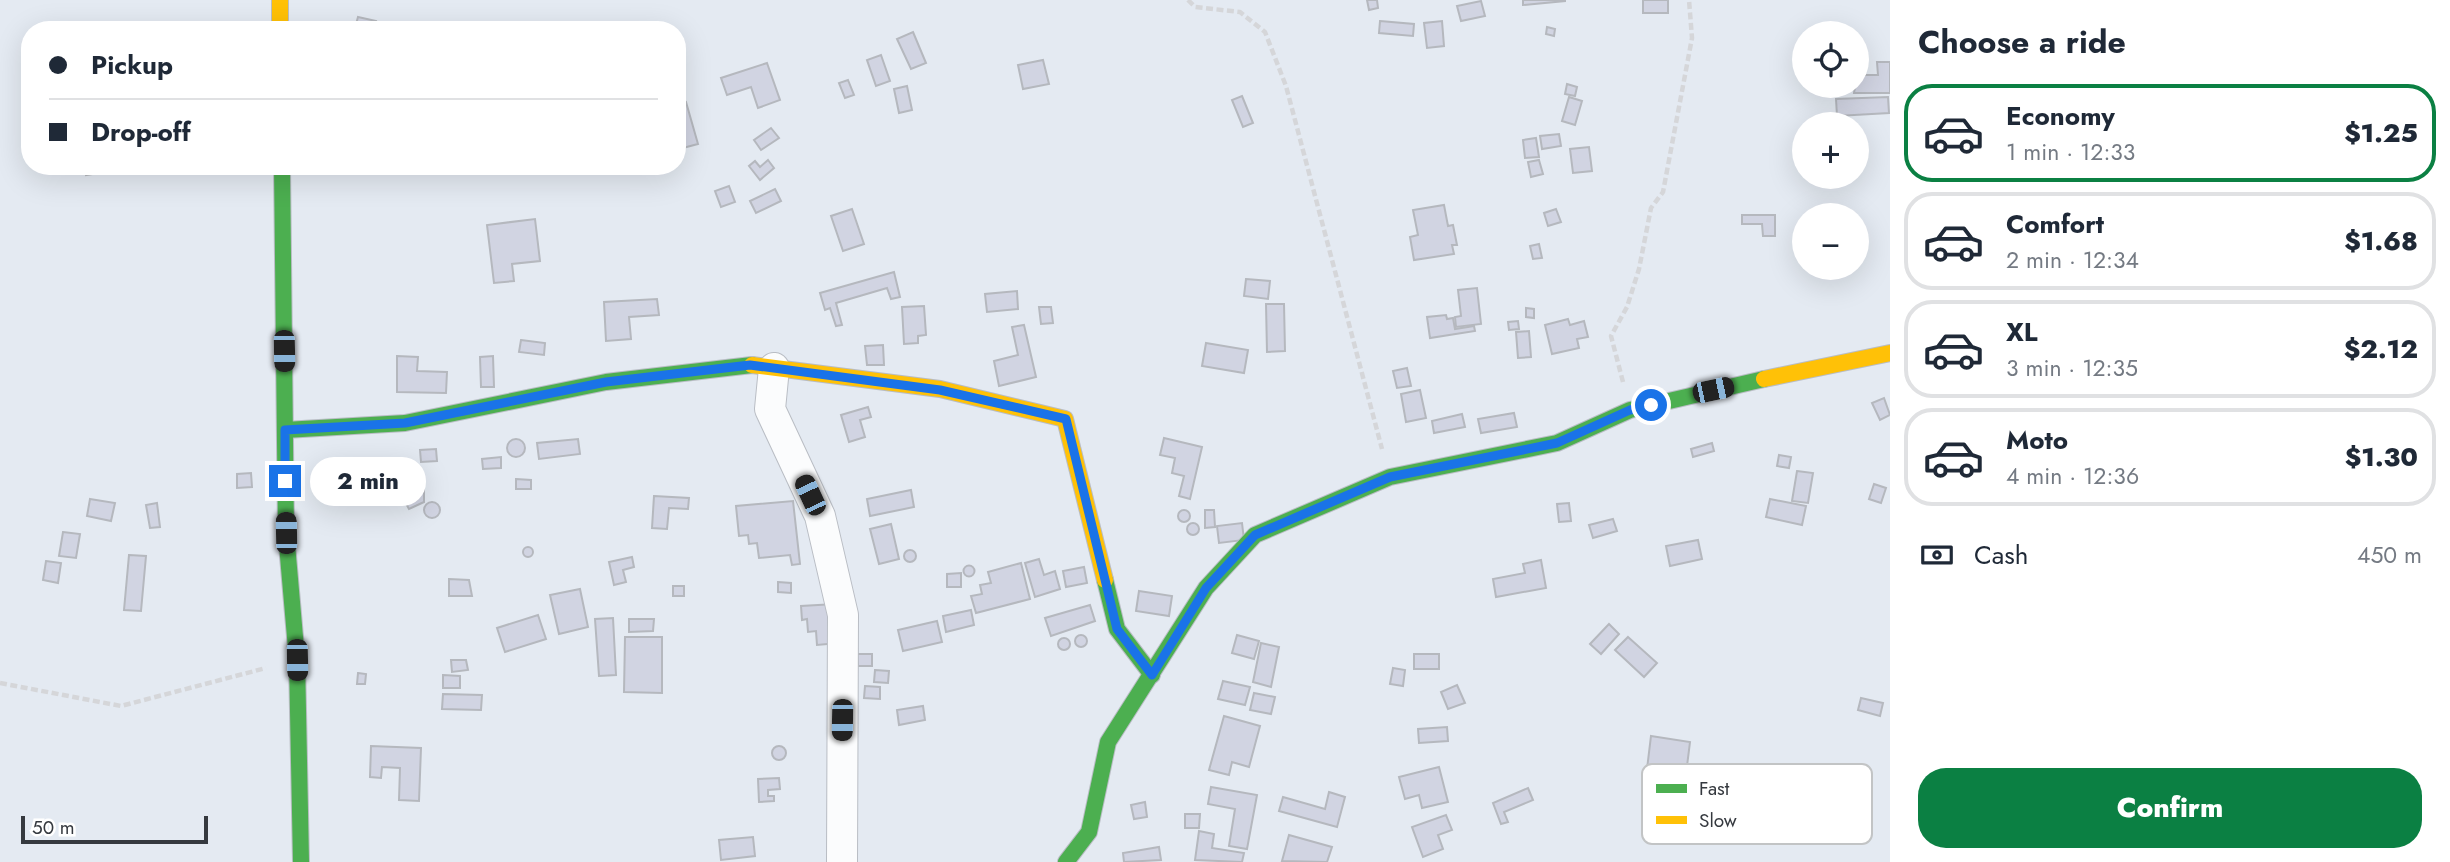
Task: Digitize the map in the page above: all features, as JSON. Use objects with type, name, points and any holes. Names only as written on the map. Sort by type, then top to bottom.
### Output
[{"type":"street","points":[[280,0],[280,21]]},
{"type":"street","points":[[282,175],[286,533],[297,660],[301,862]]},
{"type":"street","points":[[1096,862],[1089,832],[1108,742],[1206,588],[1255,535],[1390,477],[1557,443],[1630,410],[1890,353]]},
{"type":"street","points":[[285,430],[405,423],[606,382],[750,365],[940,390],[1066,419],[1117,629],[1152,675]]},
{"type":"street","points":[[774,368],[770,409],[820,516],[843,615],[842,862]]},
{"type":"street","points":[[1066,862],[1089,832]]},
{"type":"path","points":[[1188,0],[1195,7],[1240,12],[1265,32],[1286,86],[1390,477]]},
{"type":"path","points":[[1630,410],[1611,336],[1627,307],[1639,268],[1651,208],[1663,192],[1692,38],[1689,0]]},
{"type":"path","points":[[0,683],[121,706],[297,660]]},
{"type":"building","points":[[1367,0],[1377,0],[1378,8],[1369,10]]},
{"type":"building","points":[[1523,0],[1565,0],[1565,1],[1523,5]]},
{"type":"building","points":[[1643,0],[1668,0],[1668,13],[1643,13]]},
{"type":"building","points":[[1481,1],[1485,16],[1461,21],[1457,6]]},
{"type":"building","points":[[358,17],[376,21],[357,21]]},
{"type":"building","points":[[1380,21],[1414,24],[1413,36],[1379,33]]},
{"type":"building","points":[[1442,21],[1444,46],[1427,48],[1424,23]]},
{"type":"building","points":[[1547,27],[1555,29],[1554,36],[1546,34]]},
{"type":"building","points":[[913,32],[926,63],[911,69],[897,39]]},
{"type":"building","points":[[881,55],[890,81],[876,86],[867,60]]},
{"type":"building","points":[[1043,60],[1049,84],[1023,89],[1018,65]]},
{"type":"building","points":[[1877,62],[1890,62],[1890,93],[1869,93],[1869,75],[1878,75]]},
{"type":"building","points":[[767,63],[780,100],[758,108],[751,87],[727,95],[721,78]]},
{"type":"building","points":[[848,80],[854,95],[845,98],[839,83]]},
{"type":"building","points":[[1567,84],[1577,87],[1575,96],[1565,94]]},
{"type":"building","points":[[907,86],[912,110],[899,113],[894,89]]},
{"type":"building","points":[[1242,96],[1253,123],[1243,127],[1232,100]]},
{"type":"building","points":[[1569,97],[1582,101],[1575,125],[1562,121]]},
{"type":"building","points":[[1888,97],[1889,113],[1837,112],[1836,99]]},
{"type":"building","points":[[686,102],[698,144],[686,147]]},
{"type":"building","points":[[771,128],[779,138],[761,150],[754,140]]},
{"type":"building","points":[[1559,134],[1561,146],[1542,149],[1540,136]]},
{"type":"building","points":[[1536,138],[1539,157],[1525,158],[1523,140]]},
{"type":"building","points":[[1589,147],[1592,171],[1573,173],[1570,149]]},
{"type":"building","points":[[768,160],[774,168],[760,180],[749,166],[755,161],[760,167]]},
{"type":"building","points":[[1539,160],[1543,174],[1531,177],[1528,162]]},
{"type":"building","points":[[729,186],[735,202],[721,207],[715,191]]},
{"type":"building","points":[[775,189],[781,201],[756,213],[750,201]]},
{"type":"building","points":[[1444,205],[1448,226],[1453,225],[1457,245],[1452,245],[1454,254],[1414,260],[1410,237],[1418,235],[1413,210]]},
{"type":"building","points":[[852,209],[864,244],[843,251],[831,216]]},
{"type":"building","points":[[1556,209],[1561,222],[1548,226],[1544,213]]},
{"type":"building","points":[[1742,215],[1775,215],[1775,236],[1763,236],[1762,224],[1742,224]]},
{"type":"building","points":[[535,219],[540,261],[512,264],[514,281],[494,283],[487,225]]},
{"type":"building","points":[[1539,244],[1542,258],[1533,259],[1530,246]]},
{"type":"building","points":[[894,272],[900,297],[891,299],[887,288],[836,303],[842,325],[836,326],[830,308],[825,310],[820,293]]},
{"type":"building","points":[[1246,279],[1270,281],[1268,299],[1244,296]]},
{"type":"building","points":[[1477,288],[1481,324],[1456,327],[1455,317],[1461,316],[1458,290]]},
{"type":"building","points":[[1017,291],[1018,309],[987,312],[985,294]]},
{"type":"building","points":[[657,299],[659,315],[629,317],[631,339],[606,341],[604,302]]},
{"type":"building","points":[[1266,304],[1284,304],[1285,351],[1267,352]]},
{"type":"building","points":[[924,306],[926,335],[918,336],[918,343],[904,344],[902,307]]},
{"type":"building","points":[[1039,307],[1051,307],[1053,323],[1041,324]]},
{"type":"building","points":[[1526,308],[1534,309],[1534,318],[1526,317]]},
{"type":"building","points":[[1446,315],[1447,319],[1453,318],[1455,329],[1474,326],[1475,331],[1430,338],[1427,317]]},
{"type":"building","points":[[1568,319],[1570,325],[1584,321],[1588,337],[1577,339],[1579,348],[1552,354],[1545,325]]},
{"type":"building","points":[[1518,321],[1519,329],[1509,330],[1508,322]]},
{"type":"building","points":[[1024,325],[1036,377],[999,386],[994,361],[1018,355],[1012,327]]},
{"type":"building","points":[[1529,331],[1531,357],[1518,358],[1516,332]]},
{"type":"building","points":[[521,340],[545,343],[544,355],[519,352]]},
{"type":"building","points":[[1206,343],[1248,350],[1244,373],[1202,366]]},
{"type":"building","points":[[883,345],[884,365],[867,365],[865,346]]},
{"type":"building","points":[[397,356],[418,357],[417,371],[447,372],[446,393],[397,392]]},
{"type":"building","points":[[493,356],[494,387],[481,387],[480,357]]},
{"type":"building","points":[[1407,368],[1411,386],[1397,388],[1393,371]]},
{"type":"building","points":[[1420,390],[1426,418],[1406,422],[1401,394]]},
{"type":"building","points":[[1884,398],[1890,415],[1880,420],[1872,403]]},
{"type":"building","points":[[868,407],[871,417],[860,420],[865,437],[849,442],[841,415]]},
{"type":"building","points":[[1514,413],[1517,427],[1481,433],[1478,419]]},
{"type":"building","points":[[1462,414],[1465,427],[1434,433],[1432,421]]},
{"type":"building","points":[[1164,438],[1202,447],[1190,499],[1179,496],[1184,476],[1172,473],[1175,458],[1160,455]]},
{"type":"building","points":[[516,439],[522,442],[525,448],[522,454],[516,457],[510,454],[507,448],[510,442]]},
{"type":"building","points":[[578,439],[580,454],[539,459],[537,443]]},
{"type":"building","points":[[1712,443],[1714,451],[1693,457],[1691,449]]},
{"type":"building","points":[[436,449],[437,461],[421,462],[420,450]]},
{"type":"building","points":[[1779,455],[1791,457],[1789,468],[1777,466]]},
{"type":"building","points":[[501,457],[501,468],[483,469],[482,459]]},
{"type":"building","points":[[1797,471],[1813,473],[1808,503],[1792,501]]},
{"type":"building","points":[[251,473],[252,487],[237,488],[237,474]]},
{"type":"building","points":[[516,479],[531,480],[531,489],[516,489]]},
{"type":"building","points":[[1874,484],[1886,488],[1881,503],[1869,499]]},
{"type":"building","points":[[424,489],[424,502],[409,509],[404,500]]},
{"type":"building","points":[[911,490],[914,507],[870,516],[867,499]]},
{"type":"building","points":[[654,496],[689,498],[688,509],[669,508],[667,529],[652,528]]},
{"type":"building","points":[[90,499],[115,503],[111,521],[87,516]]},
{"type":"building","points":[[1770,499],[1806,506],[1802,525],[1766,517]]},
{"type":"building","points":[[793,501],[800,564],[792,565],[790,555],[759,558],[757,543],[749,544],[748,535],[739,536],[736,506]]},
{"type":"building","points":[[432,502],[438,504],[438,516],[432,518],[426,516],[424,510],[426,504]]},
{"type":"building","points":[[157,503],[160,527],[150,528],[146,505]]},
{"type":"building","points":[[1569,503],[1571,521],[1559,522],[1557,504]]},
{"type":"building","points":[[1184,510],[1190,516],[1184,522],[1178,516]]},
{"type":"building","points":[[1205,510],[1214,510],[1215,527],[1205,528]]},
{"type":"building","points":[[1613,519],[1617,531],[1593,538],[1589,525]]},
{"type":"building","points":[[1193,523],[1199,529],[1193,535],[1187,529]]},
{"type":"building","points":[[1242,523],[1244,540],[1219,543],[1217,526]]},
{"type":"building","points":[[891,524],[899,559],[879,564],[870,529]]},
{"type":"building","points":[[63,532],[80,534],[76,558],[59,556]]},
{"type":"building","points":[[1698,540],[1702,559],[1670,566],[1666,546]]},
{"type":"building","points":[[528,547],[532,548],[532,556],[528,557],[524,556],[523,552],[524,548]]},
{"type":"building","points":[[905,551],[915,551],[915,561],[905,561]]},
{"type":"building","points":[[129,555],[146,556],[141,611],[124,610]]},
{"type":"building","points":[[632,557],[634,567],[623,570],[626,582],[614,585],[609,562]]},
{"type":"building","points":[[1039,559],[1044,575],[1055,571],[1060,589],[1035,597],[1025,563]]},
{"type":"building","points":[[1541,560],[1546,588],[1496,597],[1493,579],[1525,573],[1523,564]]},
{"type":"building","points":[[46,561],[61,563],[58,583],[43,580]]},
{"type":"building","points":[[1021,563],[1030,599],[976,613],[971,596],[982,594],[980,585],[991,583],[988,572]]},
{"type":"building","points":[[969,566],[973,567],[973,575],[969,576],[965,575],[964,571],[965,567]]},
{"type":"building","points":[[1084,567],[1087,583],[1066,587],[1063,571]]},
{"type":"building","points":[[961,573],[961,587],[947,587],[947,574]]},
{"type":"building","points":[[449,579],[469,580],[472,596],[449,596]]},
{"type":"building","points":[[778,582],[791,583],[791,593],[778,592]]},
{"type":"building","points":[[673,586],[684,586],[684,596],[673,596]]},
{"type":"building","points":[[580,589],[588,627],[559,634],[550,595]]},
{"type":"building","points":[[1139,591],[1172,596],[1169,616],[1136,611]]},
{"type":"building","points":[[835,604],[838,643],[817,645],[816,631],[808,632],[807,619],[802,620],[801,606]]},
{"type":"building","points":[[1090,605],[1095,621],[1051,636],[1045,618]]},
{"type":"building","points":[[971,610],[974,625],[946,632],[943,616]]},
{"type":"building","points":[[538,615],[546,639],[505,652],[497,628]]},
{"type":"building","points":[[613,618],[616,675],[599,676],[595,619]]},
{"type":"building","points":[[629,619],[654,619],[653,631],[629,632]]},
{"type":"building","points":[[937,621],[942,642],[903,651],[898,630]]},
{"type":"building","points":[[1609,624],[1619,634],[1601,654],[1590,644]]},
{"type":"building","points":[[1081,635],[1087,641],[1081,647],[1075,641]]},
{"type":"building","points":[[1237,635],[1259,641],[1254,659],[1232,653]]},
{"type":"building","points":[[625,637],[662,637],[662,693],[624,692]]},
{"type":"building","points":[[1628,637],[1657,663],[1644,677],[1615,650]]},
{"type":"building","points":[[1064,638],[1070,644],[1064,650],[1058,644]]},
{"type":"building","points":[[1261,643],[1279,647],[1271,687],[1253,682]]},
{"type":"building","points":[[857,654],[872,654],[872,666],[858,666]]},
{"type":"building","points":[[1414,654],[1439,654],[1439,669],[1414,669]]},
{"type":"building","points":[[451,660],[466,660],[468,670],[452,672]]},
{"type":"building","points":[[1393,668],[1405,670],[1403,686],[1390,684]]},
{"type":"building","points":[[875,670],[889,671],[888,683],[874,682]]},
{"type":"building","points":[[358,673],[366,674],[365,684],[357,684]]},
{"type":"building","points":[[443,675],[460,676],[460,688],[443,688]]},
{"type":"building","points":[[1223,681],[1250,687],[1245,705],[1218,699]]},
{"type":"building","points":[[1457,685],[1465,703],[1448,709],[1441,692]]},
{"type":"building","points":[[865,686],[880,687],[880,699],[864,698]]},
{"type":"building","points":[[1254,693],[1275,697],[1271,714],[1250,710]]},
{"type":"building","points":[[443,694],[482,695],[481,710],[442,709]]},
{"type":"building","points":[[1861,698],[1883,703],[1880,716],[1858,710]]},
{"type":"building","points":[[923,706],[925,720],[899,725],[897,710]]},
{"type":"building","points":[[1224,716],[1260,726],[1249,767],[1232,762],[1229,775],[1209,770]]},
{"type":"building","points":[[1447,727],[1448,741],[1419,743],[1418,729]]},
{"type":"building","points":[[1651,736],[1690,742],[1687,764],[1648,764]]},
{"type":"building","points":[[371,746],[421,748],[419,801],[399,800],[400,768],[382,767],[381,778],[370,777]]},
{"type":"building","points":[[779,746],[784,748],[784,758],[779,760],[774,758],[772,753],[774,748]]},
{"type":"building","points":[[1439,767],[1448,802],[1422,808],[1419,795],[1405,799],[1399,777]]},
{"type":"building","points":[[779,778],[780,789],[768,790],[768,796],[774,796],[774,801],[759,802],[758,779]]},
{"type":"building","points":[[1211,787],[1257,795],[1247,849],[1229,846],[1235,809],[1208,804]]},
{"type":"building","points":[[1528,788],[1533,800],[1504,812],[1508,822],[1501,824],[1493,803]]},
{"type":"building","points":[[1329,792],[1345,797],[1337,827],[1279,811],[1283,797],[1325,809]]},
{"type":"building","points":[[1145,802],[1147,817],[1134,819],[1131,805]]},
{"type":"building","points":[[1185,814],[1200,814],[1199,828],[1185,828]]},
{"type":"building","points":[[1446,815],[1452,830],[1438,835],[1443,849],[1423,857],[1412,827]]},
{"type":"building","points":[[1199,831],[1214,834],[1212,848],[1244,853],[1242,862],[1195,860]]},
{"type":"building","points":[[1289,835],[1332,847],[1327,862],[1282,861]]},
{"type":"building","points":[[753,837],[755,856],[721,860],[719,840]]},
{"type":"building","points":[[1159,847],[1161,860],[1124,862],[1123,853]]},
{"type":"traffic: fast","points":[[282,175],[286,533],[297,660],[301,862]]},
{"type":"traffic: fast","points":[[285,430],[405,423],[606,382],[752,365]]},
{"type":"traffic: fast","points":[[1066,862],[1089,832],[1108,742],[1206,588],[1255,535],[1390,477],[1557,443],[1630,410],[1764,379]]},
{"type":"traffic: fast","points":[[1105,580],[1117,629],[1152,675]]},
{"type":"traffic: slow","points":[[280,0],[280,21]]},
{"type":"traffic: slow","points":[[1764,379],[1890,353]]},
{"type":"traffic: slow","points":[[752,365],[940,389],[1065,419],[1105,580]]},
{"type":"route","points":[[285,481],[285,430],[405,423],[606,382],[750,365],[940,390],[1066,419],[1117,629],[1152,675],[1206,588],[1255,535],[1390,477],[1557,443],[1630,410],[1651,405]]}]
